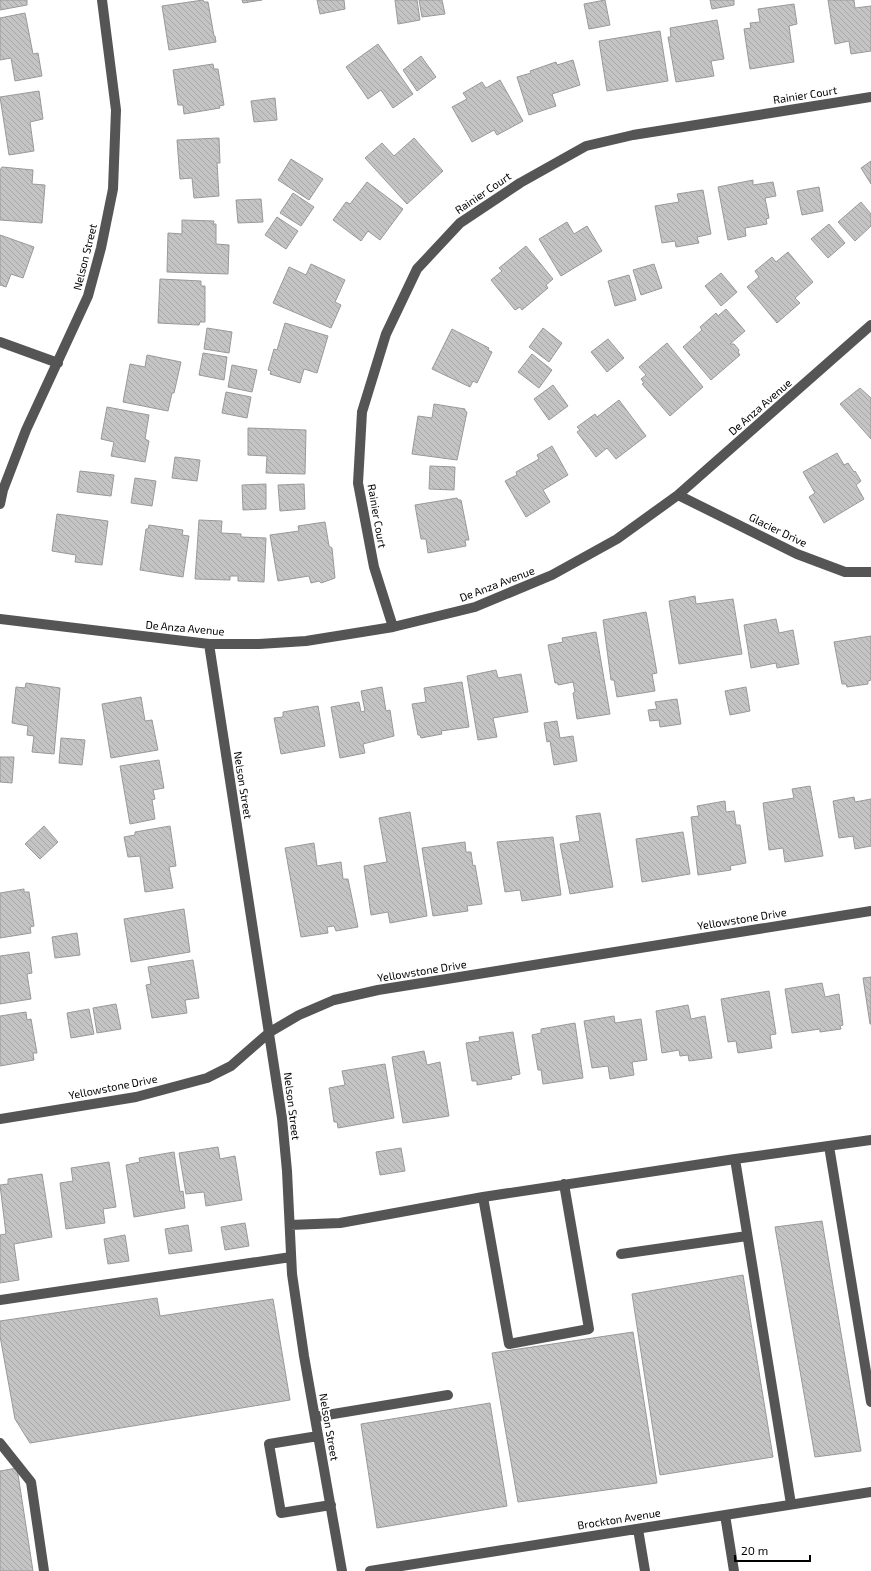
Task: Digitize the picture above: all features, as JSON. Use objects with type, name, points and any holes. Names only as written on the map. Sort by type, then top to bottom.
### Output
[{"type":"street","name":"Nelson Street","points":[[0,504],[3,490],[26,430],[88,296],[102,248],[113,188],[116,110],[102,0]]},
{"type":"street","name":"Rainier Court","points":[[393,628],[374,567],[358,483],[362,412],[386,334],[417,269],[460,223],[520,183],[586,146],[633,135],[871,97]]},
{"type":"street","name":"De Anza Avenue","points":[[0,619],[209,644],[259,644],[306,640],[393,628],[475,607],[552,575],[617,539],[678,495],[871,325]]},
{"type":"street","points":[[0,342],[58,363]]},
{"type":"street","name":"Glacier Drive","points":[[678,495],[797,554],[845,572],[871,572]]},
{"type":"street","name":"Nelson Street","points":[[209,644],[270,1032],[282,1118],[291,1256],[304,1356],[342,1571]]},
{"type":"street","name":"Yellowstone Drive","points":[[0,1119],[136,1097],[206,1078],[231,1066],[270,1032],[299,1015],[334,1000],[378,990],[871,911]]},
{"type":"street","points":[[290,1225],[340,1223],[483,1196],[871,1140]]},
{"type":"street","points":[[829,1146],[871,1402]]},
{"type":"street","points":[[735,1159],[791,1504]]},
{"type":"street","points":[[483,1196],[509,1344],[589,1329],[564,1184]]},
{"type":"street","points":[[621,1254],[747,1236]]},
{"type":"street","points":[[0,1300],[291,1256]]},
{"type":"street","points":[[315,1417],[448,1395]]},
{"type":"street","points":[[318,1436],[269,1444],[281,1513],[331,1505]]},
{"type":"street","points":[[0,1443],[31,1482],[44,1571]]},
{"type":"street","name":"Brockton Avenue","points":[[370,1571],[871,1492]]},
{"type":"street","points":[[725,1514],[734,1571]]},
{"type":"street","points":[[638,1529],[645,1571]]},
{"type":"building","points":[[0,0],[27,0],[27,5],[0,10]]},
{"type":"building","points":[[203,0],[204,2],[208,2],[216,42],[169,50],[162,6]]},
{"type":"building","points":[[242,0],[262,0],[243,3]]},
{"type":"building","points":[[317,0],[344,0],[345,9],[320,14]]},
{"type":"building","points":[[395,0],[417,0],[420,20],[398,24]]},
{"type":"building","points":[[419,0],[442,0],[445,14],[422,17]]},
{"type":"building","points":[[605,0],[610,25],[589,29],[584,4]]},
{"type":"building","points":[[710,0],[734,0],[734,5],[712,9]]},
{"type":"building","points":[[828,0],[854,0],[855,8],[871,6],[871,51],[851,54],[849,41],[835,44]]},
{"type":"building","points":[[794,4],[797,24],[789,26],[794,62],[750,69],[744,29],[751,28],[750,23],[760,22],[758,9]]},
{"type":"building","points":[[25,13],[33,54],[38,53],[42,76],[15,81],[11,58],[0,60],[0,18]]},
{"type":"building","points":[[717,20],[724,59],[711,61],[714,76],[676,82],[668,37],[671,37],[670,28]]},
{"type":"building","points":[[660,31],[668,81],[607,91],[599,41]]},
{"type":"building","points":[[378,44],[413,94],[393,108],[381,90],[368,99],[346,67]]},
{"type":"building","points":[[421,56],[436,77],[417,91],[403,70]]},
{"type":"building","points":[[573,60],[580,85],[552,94],[556,106],[529,115],[517,77],[531,73],[530,71],[556,62],[557,65]]},
{"type":"building","points":[[213,64],[214,69],[218,69],[224,105],[219,106],[220,108],[184,114],[183,105],[178,105],[173,70]]},
{"type":"building","points":[[500,80],[523,121],[497,135],[494,130],[472,142],[452,107],[467,99],[463,93],[482,82],[486,88]]},
{"type":"building","points":[[39,91],[43,119],[30,122],[34,151],[9,155],[0,97]]},
{"type":"building","points":[[275,98],[277,120],[254,122],[251,101]]},
{"type":"building","points":[[219,138],[220,163],[217,163],[219,196],[194,198],[192,178],[180,179],[177,140]]},
{"type":"building","points":[[414,138],[443,171],[407,204],[365,158],[382,143],[394,156]]},
{"type":"building","points":[[291,159],[323,179],[309,200],[278,180]]},
{"type":"building","points":[[871,161],[871,184],[861,168]]},
{"type":"building","points":[[2,167],[33,170],[32,184],[45,185],[42,223],[0,220],[0,170]]},
{"type":"building","points":[[753,180],[753,185],[773,182],[776,196],[765,198],[769,218],[766,219],[767,224],[745,228],[746,236],[728,240],[718,187]]},
{"type":"building","points":[[367,182],[403,209],[380,240],[368,231],[361,241],[333,220],[346,202],[350,204]]},
{"type":"building","points":[[819,187],[823,211],[802,215],[797,191]]},
{"type":"building","points":[[703,190],[711,234],[697,237],[699,243],[676,247],[675,241],[662,243],[655,206],[679,202],[677,194]]},
{"type":"building","points":[[293,193],[314,207],[301,226],[280,213]]},
{"type":"building","points":[[261,199],[263,222],[238,223],[236,200]]},
{"type":"building","points":[[861,202],[871,214],[871,226],[855,241],[838,222]]},
{"type":"building","points":[[277,217],[298,231],[286,249],[265,235]]},
{"type":"building","points":[[182,220],[214,221],[213,224],[216,224],[216,244],[229,245],[228,274],[167,272],[168,233],[182,234]]},
{"type":"building","points":[[567,222],[574,234],[587,226],[602,251],[561,276],[539,239]]},
{"type":"building","points":[[829,224],[845,243],[828,258],[811,239]]},
{"type":"building","points":[[0,235],[34,247],[23,278],[11,274],[6,287],[0,285]]},
{"type":"building","points":[[526,246],[553,279],[546,285],[548,288],[522,310],[520,307],[515,310],[491,280],[502,271],[499,268]]},
{"type":"building","points":[[788,252],[813,282],[795,298],[800,303],[777,323],[747,287],[759,277],[755,271],[772,257],[776,262]]},
{"type":"building","points":[[311,264],[345,280],[335,302],[341,305],[331,328],[273,303],[289,267],[306,275]]},
{"type":"building","points":[[654,264],[662,288],[641,295],[633,270]]},
{"type":"building","points":[[721,273],[737,292],[721,306],[705,286]]},
{"type":"building","points":[[629,275],[636,300],[615,306],[608,281]]},
{"type":"building","points":[[160,279],[201,281],[201,286],[205,286],[205,322],[200,322],[199,325],[158,323]]},
{"type":"building","points":[[726,309],[745,331],[730,344],[734,344],[739,350],[738,352],[740,355],[711,380],[683,347],[702,330],[700,327],[716,313],[718,316]]},
{"type":"building","points":[[285,323],[328,336],[317,373],[304,369],[300,383],[270,374],[271,371],[268,370],[274,349],[277,350]]},
{"type":"building","points":[[207,328],[232,332],[229,353],[204,349]]},
{"type":"building","points":[[543,328],[562,343],[549,362],[529,347]]},
{"type":"building","points":[[452,329],[489,348],[488,350],[492,352],[477,383],[473,381],[470,387],[432,369]]},
{"type":"building","points":[[608,339],[624,358],[607,372],[591,352]]},
{"type":"building","points":[[667,343],[703,387],[670,416],[642,384],[644,383],[641,379],[646,375],[639,367]]},
{"type":"building","points":[[203,353],[227,357],[224,380],[199,375]]},
{"type":"building","points":[[532,354],[552,370],[539,388],[518,372]]},
{"type":"building","points":[[147,355],[181,362],[168,411],[123,402],[130,364],[145,367]]},
{"type":"building","points":[[232,365],[257,370],[252,392],[228,387]]},
{"type":"building","points":[[553,385],[568,406],[549,420],[534,399]]},
{"type":"building","points":[[860,388],[871,398],[871,439],[840,404]]},
{"type":"building","points":[[226,392],[251,397],[247,418],[222,413]]},
{"type":"building","points":[[619,400],[646,436],[616,459],[607,448],[596,457],[577,432],[580,430],[577,427],[595,414],[597,417]]},
{"type":"building","points":[[434,404],[465,409],[467,412],[457,460],[412,454],[418,416],[432,418]]},
{"type":"building","points":[[107,407],[149,415],[145,439],[149,441],[145,462],[111,456],[114,442],[101,439]]},
{"type":"building","points":[[248,428],[306,430],[305,474],[266,473],[267,456],[248,455]]},
{"type":"building","points":[[552,446],[568,475],[543,490],[550,502],[526,517],[505,481],[517,475],[516,472],[539,459],[537,455]]},
{"type":"building","points":[[837,453],[844,465],[848,463],[861,481],[856,485],[864,499],[824,523],[809,497],[815,493],[803,472]]},
{"type":"building","points":[[175,457],[200,460],[197,481],[172,478]]},
{"type":"building","points":[[430,466],[455,467],[454,490],[429,489]]},
{"type":"building","points":[[80,471],[114,475],[111,496],[77,492]]},
{"type":"building","points":[[135,478],[156,481],[152,506],[131,503]]},
{"type":"building","points":[[266,484],[266,509],[243,510],[242,485]]},
{"type":"building","points":[[304,484],[305,509],[280,511],[278,485]]},
{"type":"building","points":[[457,498],[458,500],[461,500],[469,540],[465,540],[466,546],[428,553],[426,539],[421,539],[415,505]]},
{"type":"building","points":[[57,514],[108,521],[102,565],[75,562],[76,555],[52,551]]},
{"type":"building","points":[[199,520],[222,521],[221,533],[241,534],[241,537],[266,538],[264,582],[238,581],[238,576],[230,576],[230,580],[195,579]]},
{"type":"building","points":[[325,522],[329,546],[332,548],[335,578],[321,583],[319,581],[311,583],[309,576],[278,581],[270,535],[299,531],[298,526]]},
{"type":"building","points":[[149,525],[183,530],[182,535],[189,536],[183,577],[140,570],[146,529],[148,529]]},
{"type":"building","points":[[695,596],[696,604],[733,599],[742,654],[679,664],[669,601]]},
{"type":"building","points":[[646,612],[657,673],[652,674],[655,691],[617,697],[614,680],[611,680],[603,620]]},
{"type":"building","points":[[776,619],[779,633],[793,630],[799,664],[777,668],[776,663],[751,668],[744,625]]},
{"type":"building","points":[[596,632],[610,714],[577,719],[573,682],[558,685],[558,683],[555,683],[548,645],[563,642],[562,638]]},
{"type":"building","points":[[871,636],[871,680],[868,681],[868,684],[847,687],[846,684],[842,684],[834,642]]},
{"type":"building","points":[[496,670],[498,678],[521,674],[528,712],[493,718],[497,737],[478,740],[467,676]]},
{"type":"building","points":[[462,682],[469,727],[441,731],[442,734],[421,738],[420,735],[418,735],[412,704],[426,702],[424,688]]},
{"type":"building","points":[[26,683],[60,688],[54,754],[32,752],[34,736],[27,735],[28,726],[12,723],[16,687],[25,688]]},
{"type":"building","points":[[382,687],[386,711],[390,710],[394,736],[363,744],[365,753],[340,758],[331,707],[359,702],[361,712],[365,711],[361,691]]},
{"type":"building","points":[[746,687],[750,711],[730,715],[725,691]]},
{"type":"building","points":[[141,697],[145,721],[152,720],[158,750],[111,758],[102,704]]},
{"type":"building","points":[[677,699],[681,724],[660,727],[659,720],[650,721],[648,710],[657,709],[655,702]]},
{"type":"building","points":[[318,706],[325,746],[281,754],[274,718],[283,717],[283,712]]},
{"type":"building","points":[[557,721],[560,738],[573,736],[577,761],[554,765],[550,741],[547,742],[544,723]]},
{"type":"building","points":[[61,738],[85,740],[82,765],[59,763]]},
{"type":"building","points":[[0,757],[14,757],[12,783],[0,782]]},
{"type":"building","points":[[159,760],[164,788],[153,790],[155,799],[152,800],[155,819],[130,824],[120,766]]},
{"type":"building","points":[[810,786],[823,856],[785,862],[783,848],[769,850],[763,803],[794,798],[792,789]]},
{"type":"building","points":[[854,797],[855,802],[871,799],[871,846],[855,849],[853,836],[839,838],[833,801]]},
{"type":"building","points":[[725,801],[726,812],[734,811],[736,825],[740,825],[746,863],[730,866],[731,870],[698,875],[691,817],[699,816],[697,806]]},
{"type":"building","points":[[410,812],[427,916],[390,923],[388,912],[371,915],[364,866],[387,862],[379,818]]},
{"type":"building","points":[[600,813],[613,887],[570,894],[560,844],[580,841],[576,816]]},
{"type":"building","points":[[44,826],[58,842],[40,859],[25,844]]},
{"type":"building","points":[[170,826],[176,866],[169,867],[173,888],[145,892],[140,856],[128,857],[124,837],[135,835],[135,832]]},
{"type":"building","points":[[683,832],[690,874],[642,882],[636,839]]},
{"type":"building","points":[[553,837],[561,895],[522,901],[520,890],[505,892],[497,842]]},
{"type":"building","points":[[465,842],[466,852],[471,852],[473,866],[475,865],[482,904],[467,906],[468,911],[433,916],[422,848]]},
{"type":"building","points":[[314,843],[317,866],[341,862],[343,879],[348,879],[358,927],[336,931],[334,926],[327,927],[328,933],[301,937],[285,848]]},
{"type":"building","points":[[24,889],[24,892],[29,892],[34,926],[30,927],[31,933],[0,938],[0,893]]},
{"type":"building","points":[[184,909],[190,952],[131,962],[124,919]]},
{"type":"building","points":[[77,933],[80,955],[55,958],[52,937]]},
{"type":"building","points":[[29,952],[32,973],[27,974],[31,999],[0,1004],[0,956]]},
{"type":"building","points":[[193,960],[199,998],[185,1000],[187,1013],[152,1018],[146,985],[151,984],[148,967]]},
{"type":"building","points":[[871,977],[871,1024],[870,1024],[863,978]]},
{"type":"building","points":[[822,983],[825,997],[839,994],[843,1025],[840,1026],[841,1029],[820,1032],[820,1029],[792,1033],[785,989]]},
{"type":"building","points":[[769,991],[776,1034],[770,1035],[772,1048],[738,1053],[736,1041],[728,1042],[721,999]]},
{"type":"building","points":[[116,1004],[121,1029],[97,1033],[93,1008]]},
{"type":"building","points":[[688,1005],[691,1019],[705,1016],[712,1058],[689,1061],[688,1055],[680,1056],[679,1050],[662,1053],[656,1011]]},
{"type":"building","points":[[89,1009],[94,1034],[71,1038],[67,1013]]},
{"type":"building","points":[[26,1012],[27,1020],[31,1019],[37,1053],[33,1053],[34,1060],[0,1066],[0,1016]]},
{"type":"building","points":[[614,1016],[615,1023],[641,1019],[647,1060],[632,1062],[634,1075],[610,1079],[608,1066],[592,1068],[584,1021]]},
{"type":"building","points":[[575,1023],[583,1078],[543,1084],[541,1070],[538,1070],[532,1035],[541,1033],[541,1029]]},
{"type":"building","points":[[513,1032],[520,1074],[511,1076],[512,1079],[477,1085],[477,1081],[472,1081],[466,1043],[480,1041],[479,1037]]},
{"type":"building","points":[[424,1051],[427,1065],[440,1062],[449,1116],[403,1123],[392,1057]]},
{"type":"building","points":[[385,1064],[394,1118],[338,1128],[337,1122],[334,1122],[329,1088],[345,1085],[342,1071]]},
{"type":"building","points":[[218,1147],[220,1159],[235,1156],[242,1200],[206,1206],[204,1192],[186,1194],[179,1153]]},
{"type":"building","points":[[401,1148],[405,1171],[380,1175],[376,1152]]},
{"type":"building","points":[[174,1152],[180,1192],[183,1191],[185,1208],[134,1217],[126,1165],[140,1162],[139,1158]]},
{"type":"building","points":[[109,1162],[116,1207],[103,1209],[105,1223],[66,1229],[60,1183],[73,1181],[71,1168]]},
{"type":"building","points":[[42,1174],[52,1237],[14,1244],[19,1280],[0,1283],[0,1235],[6,1234],[0,1185],[8,1184],[8,1179]]},
{"type":"building","points":[[822,1221],[861,1451],[815,1457],[775,1227]]},
{"type":"building","points":[[245,1223],[249,1246],[225,1250],[221,1227]]},
{"type":"building","points":[[188,1225],[192,1251],[169,1254],[165,1229]]},
{"type":"building","points":[[125,1235],[129,1261],[108,1264],[104,1239]]},
{"type":"building","points":[[743,1275],[773,1457],[660,1475],[632,1294]]},
{"type":"building","points":[[157,1298],[160,1316],[273,1299],[290,1400],[30,1443],[15,1419],[0,1336],[0,1321]]},
{"type":"building","points":[[633,1332],[657,1483],[518,1502],[492,1353]]},
{"type":"building","points":[[490,1403],[507,1506],[377,1528],[361,1424]]},
{"type":"building","points":[[17,1468],[33,1571],[0,1571],[0,1471]]}]
